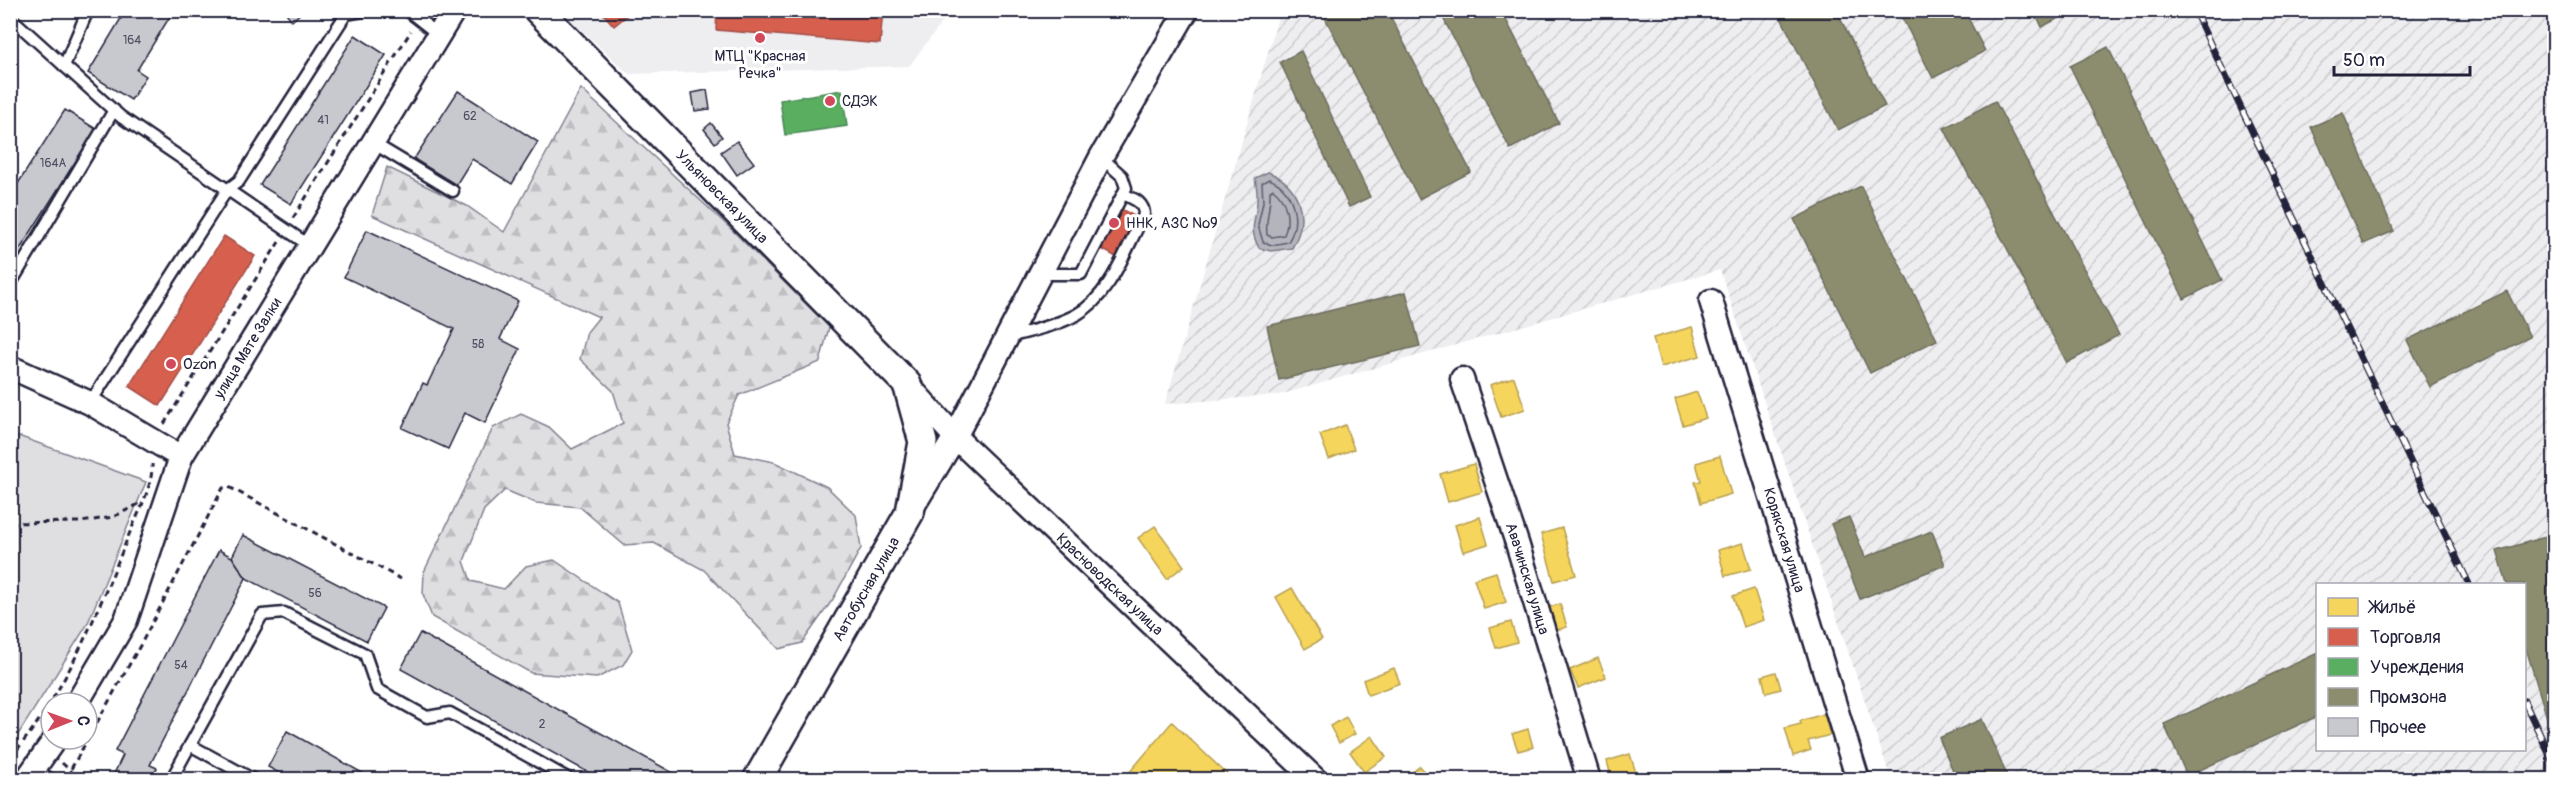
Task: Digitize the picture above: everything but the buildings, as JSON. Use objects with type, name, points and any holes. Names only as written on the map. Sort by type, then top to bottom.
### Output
[{"type":"street","name":"улица Мате Залки","points":[[84,691],[126,620],[181,457],[454,10]]},
{"type":"street","name":"Ульяновская улица","points":[[538,10],[907,384]]},
{"type":"street","points":[[910,512],[955,437],[1101,157],[1187,10]]},
{"type":"street","name":"Корякская улица","points":[[1712,301],[1858,780]]},
{"type":"street","points":[[10,367],[90,403],[181,457]]},
{"type":"street","name":"Авачинская улица","points":[[1462,379],[1517,543],[1588,780]]},
{"type":"street","name":"Красноводская улица","points":[[907,384],[955,437],[1316,780]]},
{"type":"street","name":"Автобусная улица","points":[[756,780],[910,512],[923,442],[907,384]]},
{"type":"street","points":[[37,776],[49,751]]},
{"type":"lane","points":[[64,66],[88,10]]},
{"type":"lane","points":[[90,403],[227,190],[238,181],[345,12],[368,10]]},
{"type":"lane","points":[[407,10],[439,35]]},
{"type":"lane","points":[[10,17],[114,110],[310,246]]},
{"type":"lane","points":[[10,285],[114,110]]},
{"type":"lane","points":[[373,143],[453,191]]},
{"type":"lane","points":[[1038,274],[1076,276],[1082,274],[1123,194],[1126,182],[1101,157]]},
{"type":"lane","points":[[1005,338],[1046,327],[1068,318],[1088,307],[1099,296],[1144,215],[1140,202],[1123,194]]},
{"type":"lane","points":[[171,780],[262,615],[284,613],[365,654],[376,689],[427,717],[450,713],[571,780]]},
{"type":"lane","points":[[190,745],[254,780]]},
{"type":"path","points":[[65,780],[142,642],[223,488],[229,487],[401,579]]},
{"type":"path","points":[[10,523],[81,522],[112,517],[142,502]]},
{"type":"path","points":[[10,736],[19,747]]},
{"type":"shaded area","name":"МТЦ \"Красная Речка\"","points":[[561,11],[951,11],[909,66],[629,74]]},
{"type":"shaded area","points":[[1280,11],[2554,11],[2554,779],[1891,779],[1720,270],[1279,395],[1165,404]]},
{"type":"green space","points":[[581,89],[729,227],[829,327],[820,362],[739,395],[726,423],[735,454],[774,462],[827,487],[856,515],[861,548],[833,599],[802,643],[779,649],[704,570],[654,543],[624,545],[580,507],[536,503],[505,490],[484,510],[464,561],[471,581],[504,589],[526,566],[554,560],[618,603],[632,650],[623,665],[597,678],[531,673],[432,617],[423,594],[424,572],[493,428],[521,414],[549,427],[572,449],[623,423],[613,391],[580,359],[587,332],[599,317],[372,215],[387,167],[467,206],[504,232]]},
{"type":"green space","points":[[11,437],[21,437],[146,482],[87,625],[46,691],[39,691],[39,701],[11,746]]},
{"type":"water","points":[[1268,172],[1279,177],[1288,185],[1299,203],[1300,225],[1292,248],[1271,251],[1259,248],[1254,235],[1257,199],[1255,178]]},
{"type":"railway","points":[[2194,10],[2469,583]]},
{"type":"railway","points":[[2526,705],[2554,764]]},
{"type":"place","name":"МТЦ \"Красная Речка\"","points":[[760,38]]},
{"type":"place","name":"СДЭК","points":[[830,101]]},
{"type":"place","name":"ННК, АЗС №9","points":[[1114,223]]},
{"type":"place","name":"Ozon","points":[[171,364]]}]
